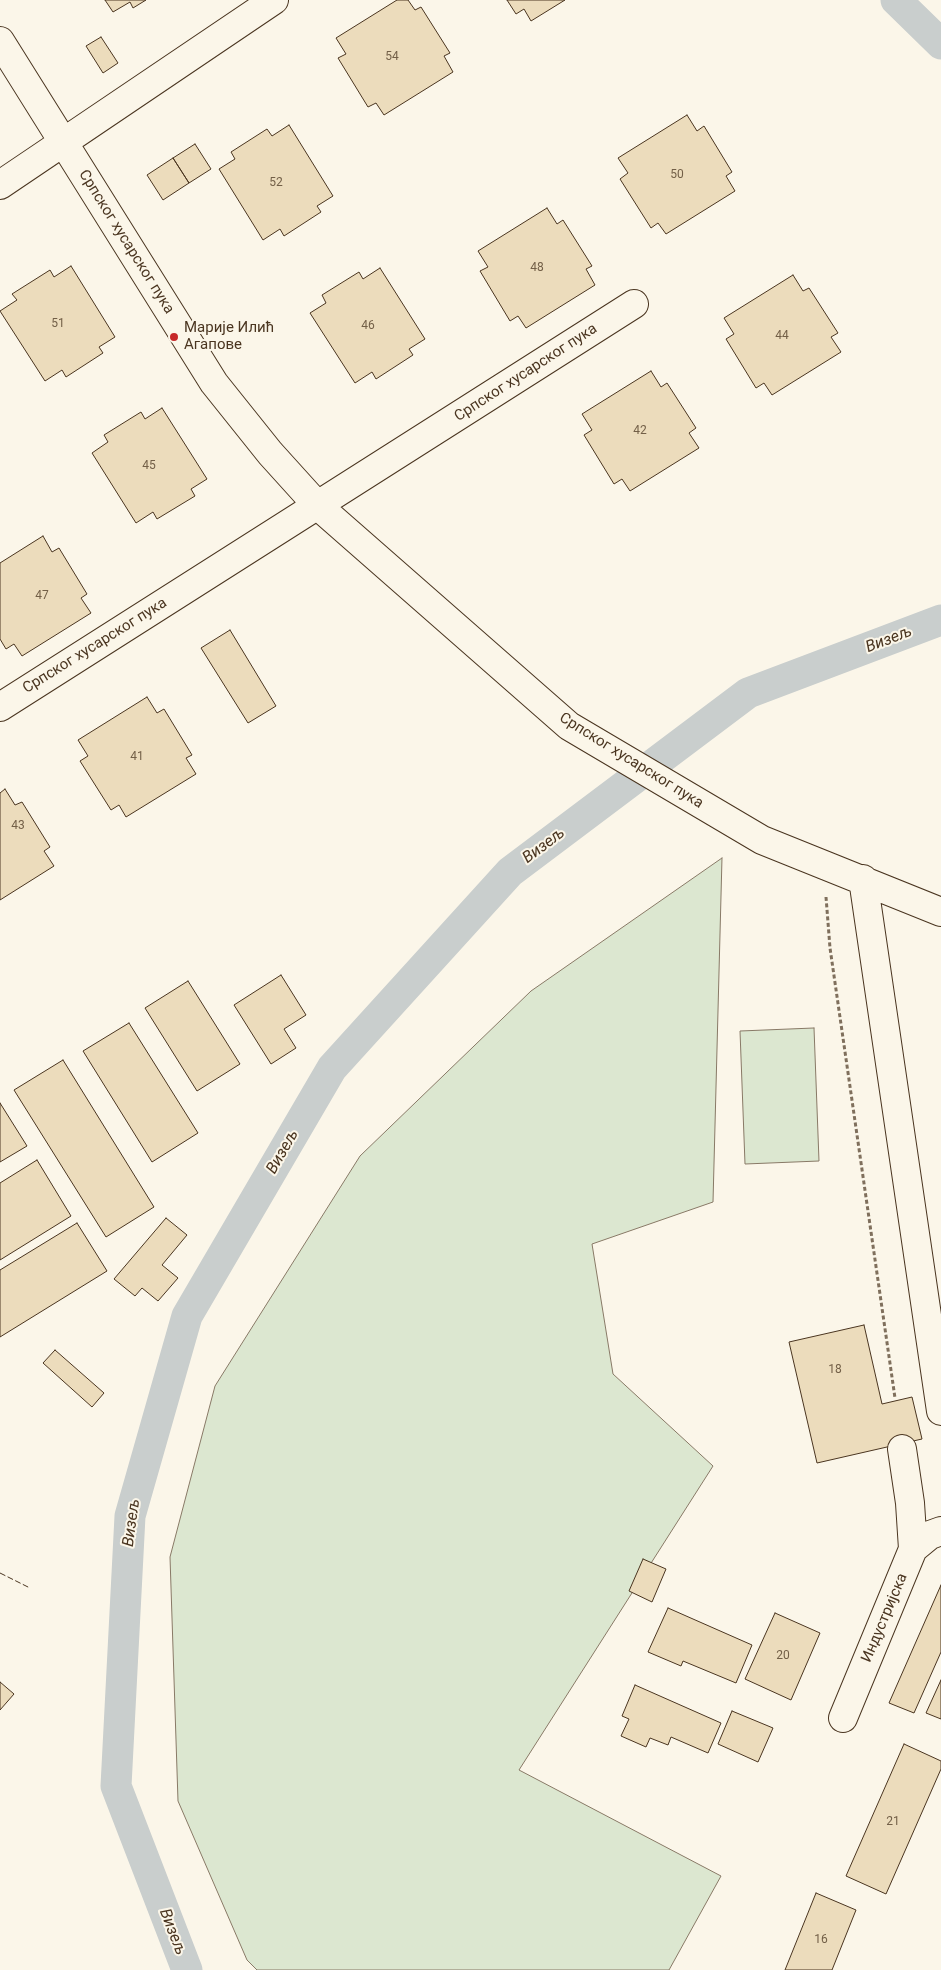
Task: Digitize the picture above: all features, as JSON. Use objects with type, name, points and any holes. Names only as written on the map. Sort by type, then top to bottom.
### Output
[{"type":"street","points":[[0,185],[274,0]]},
{"type":"street","name":"Српског хусарског пука","points":[[0,41],[214,382],[270,453],[317,505],[568,726],[762,840],[863,879],[941,912]]},
{"type":"street","name":"Српског хусарског пука","points":[[0,707],[634,304]]},
{"type":"street","points":[[863,879],[941,1411]]},
{"type":"street","points":[[902,1449],[910,1503],[913,1549]]},
{"type":"street","points":[[913,1549],[930,1535],[941,1531]]},
{"type":"street","name":"Индустријска","points":[[843,1718],[913,1549]]},
{"type":"path","points":[[824,864],[830,948],[895,1398]]},
{"type":"green space","points":[[722,858],[713,1202],[592,1244],[613,1374],[713,1466],[519,1770],[721,1876],[669,1970],[257,1970],[247,1960],[178,1801],[170,1557],[215,1386],[360,1156],[531,991]]},
{"type":"green space","points":[[814,1028],[819,1161],[745,1164],[740,1031]]},
{"type":"building","points":[[105,0],[146,0],[133,8],[130,2],[113,12]]},
{"type":"building","points":[[397,0],[408,0],[415,10],[421,7],[450,53],[444,56],[453,72],[384,115],[376,103],[368,107],[338,58],[346,54],[336,38]]},
{"type":"building","points":[[507,0],[565,0],[531,21],[524,9],[516,14]]},
{"type":"building","points":[[101,37],[118,63],[103,73],[86,46]]},
{"type":"building","points":[[687,115],[697,131],[704,126],[732,172],[726,176],[735,191],[666,234],[658,223],[651,228],[620,179],[628,173],[618,158]]},
{"type":"building","points":[[289,125],[333,196],[317,206],[321,212],[284,236],[280,229],[263,240],[219,169],[235,159],[231,152],[267,129],[272,136]]},
{"type":"building","points":[[195,144],[211,169],[189,183],[173,158]]},
{"type":"building","points":[[173,158],[189,183],[163,200],[147,175]]},
{"type":"building","points":[[547,208],[557,224],[563,220],[592,266],[586,269],[595,285],[526,328],[518,316],[510,321],[480,271],[488,267],[478,251]]},
{"type":"building","points":[[71,266],[115,337],[99,347],[103,353],[66,377],[62,370],[45,381],[0,311],[17,300],[12,294],[50,270],[54,277]]},
{"type":"building","points":[[380,268],[425,339],[409,349],[413,355],[376,379],[372,372],[355,383],[310,313],[326,303],[322,295],[359,272],[363,279]]},
{"type":"building","points":[[793,275],[803,291],[809,288],[838,333],[831,337],[841,352],[772,395],[764,383],[756,388],[726,339],[734,334],[724,318]]},
{"type":"building","points":[[651,371],[661,387],[667,383],[696,428],[689,433],[699,448],[630,491],[622,479],[614,484],[584,435],[592,430],[582,414]]},
{"type":"building","points":[[162,408],[207,479],[191,489],[195,496],[157,519],[153,512],[136,523],[92,453],[108,442],[104,435],[141,412],[145,419]]},
{"type":"building","points":[[43,536],[52,552],[59,548],[87,594],[81,598],[91,613],[22,656],[14,644],[6,649],[0,639],[0,563]]},
{"type":"building","points":[[230,630],[276,706],[248,723],[201,648]]},
{"type":"building","points":[[147,697],[157,713],[164,709],[192,755],[186,758],[196,774],[126,817],[119,805],[111,810],[80,761],[88,756],[78,740]]},
{"type":"building","points":[[5,789],[15,805],[22,802],[50,847],[44,851],[54,866],[0,900],[0,793]]},
{"type":"building","points":[[281,975],[306,1015],[284,1029],[296,1048],[271,1064],[234,1005]]},
{"type":"building","points":[[188,981],[240,1064],[197,1091],[145,1008]]},
{"type":"building","points":[[129,1023],[198,1133],[152,1162],[83,1051]]},
{"type":"building","points":[[63,1060],[154,1207],[106,1237],[14,1090]]},
{"type":"building","points":[[0,1103],[27,1146],[0,1162]]},
{"type":"building","points":[[37,1160],[71,1216],[0,1260],[0,1183]]},
{"type":"building","points":[[166,1218],[187,1235],[162,1265],[178,1278],[158,1301],[142,1288],[135,1296],[114,1279]]},
{"type":"building","points":[[77,1223],[107,1271],[0,1337],[0,1270]]},
{"type":"building","points":[[864,1325],[882,1404],[912,1397],[922,1439],[817,1463],[789,1342]]},
{"type":"building","points":[[55,1350],[104,1393],[92,1407],[43,1363]]},
{"type":"building","points":[[643,1559],[666,1569],[652,1602],[629,1591]]},
{"type":"building","points":[[941,1585],[941,1652],[914,1713],[889,1703]]},
{"type":"building","points":[[668,1608],[752,1645],[736,1683],[683,1661],[681,1666],[648,1652]]},
{"type":"building","points":[[775,1613],[820,1633],[791,1700],[745,1679]]},
{"type":"building","points":[[941,1680],[941,1719],[926,1713]]},
{"type":"building","points":[[0,1682],[14,1694],[0,1710]]},
{"type":"building","points":[[635,1685],[721,1723],[708,1753],[671,1737],[668,1745],[650,1738],[646,1747],[621,1736],[629,1719],[622,1716]]},
{"type":"building","points":[[732,1711],[773,1728],[758,1762],[718,1744]]},
{"type":"building","points":[[904,1744],[941,1761],[941,1769],[886,1894],[846,1876]]},
{"type":"building","points":[[816,1893],[856,1910],[832,1970],[785,1970]]},
{"type":"waterway","name":"Визељ","points":[[896,0],[941,44]]},
{"type":"waterway","name":"Визељ","points":[[187,1970],[116,1786],[130,1516],[187,1316],[332,1068],[510,872],[748,693],[941,620]]},
{"type":"fence","points":[[0,1573],[30,1588]]},
{"type":"place","name":"Марије Илић Агапове","points":[[174,337]]}]
